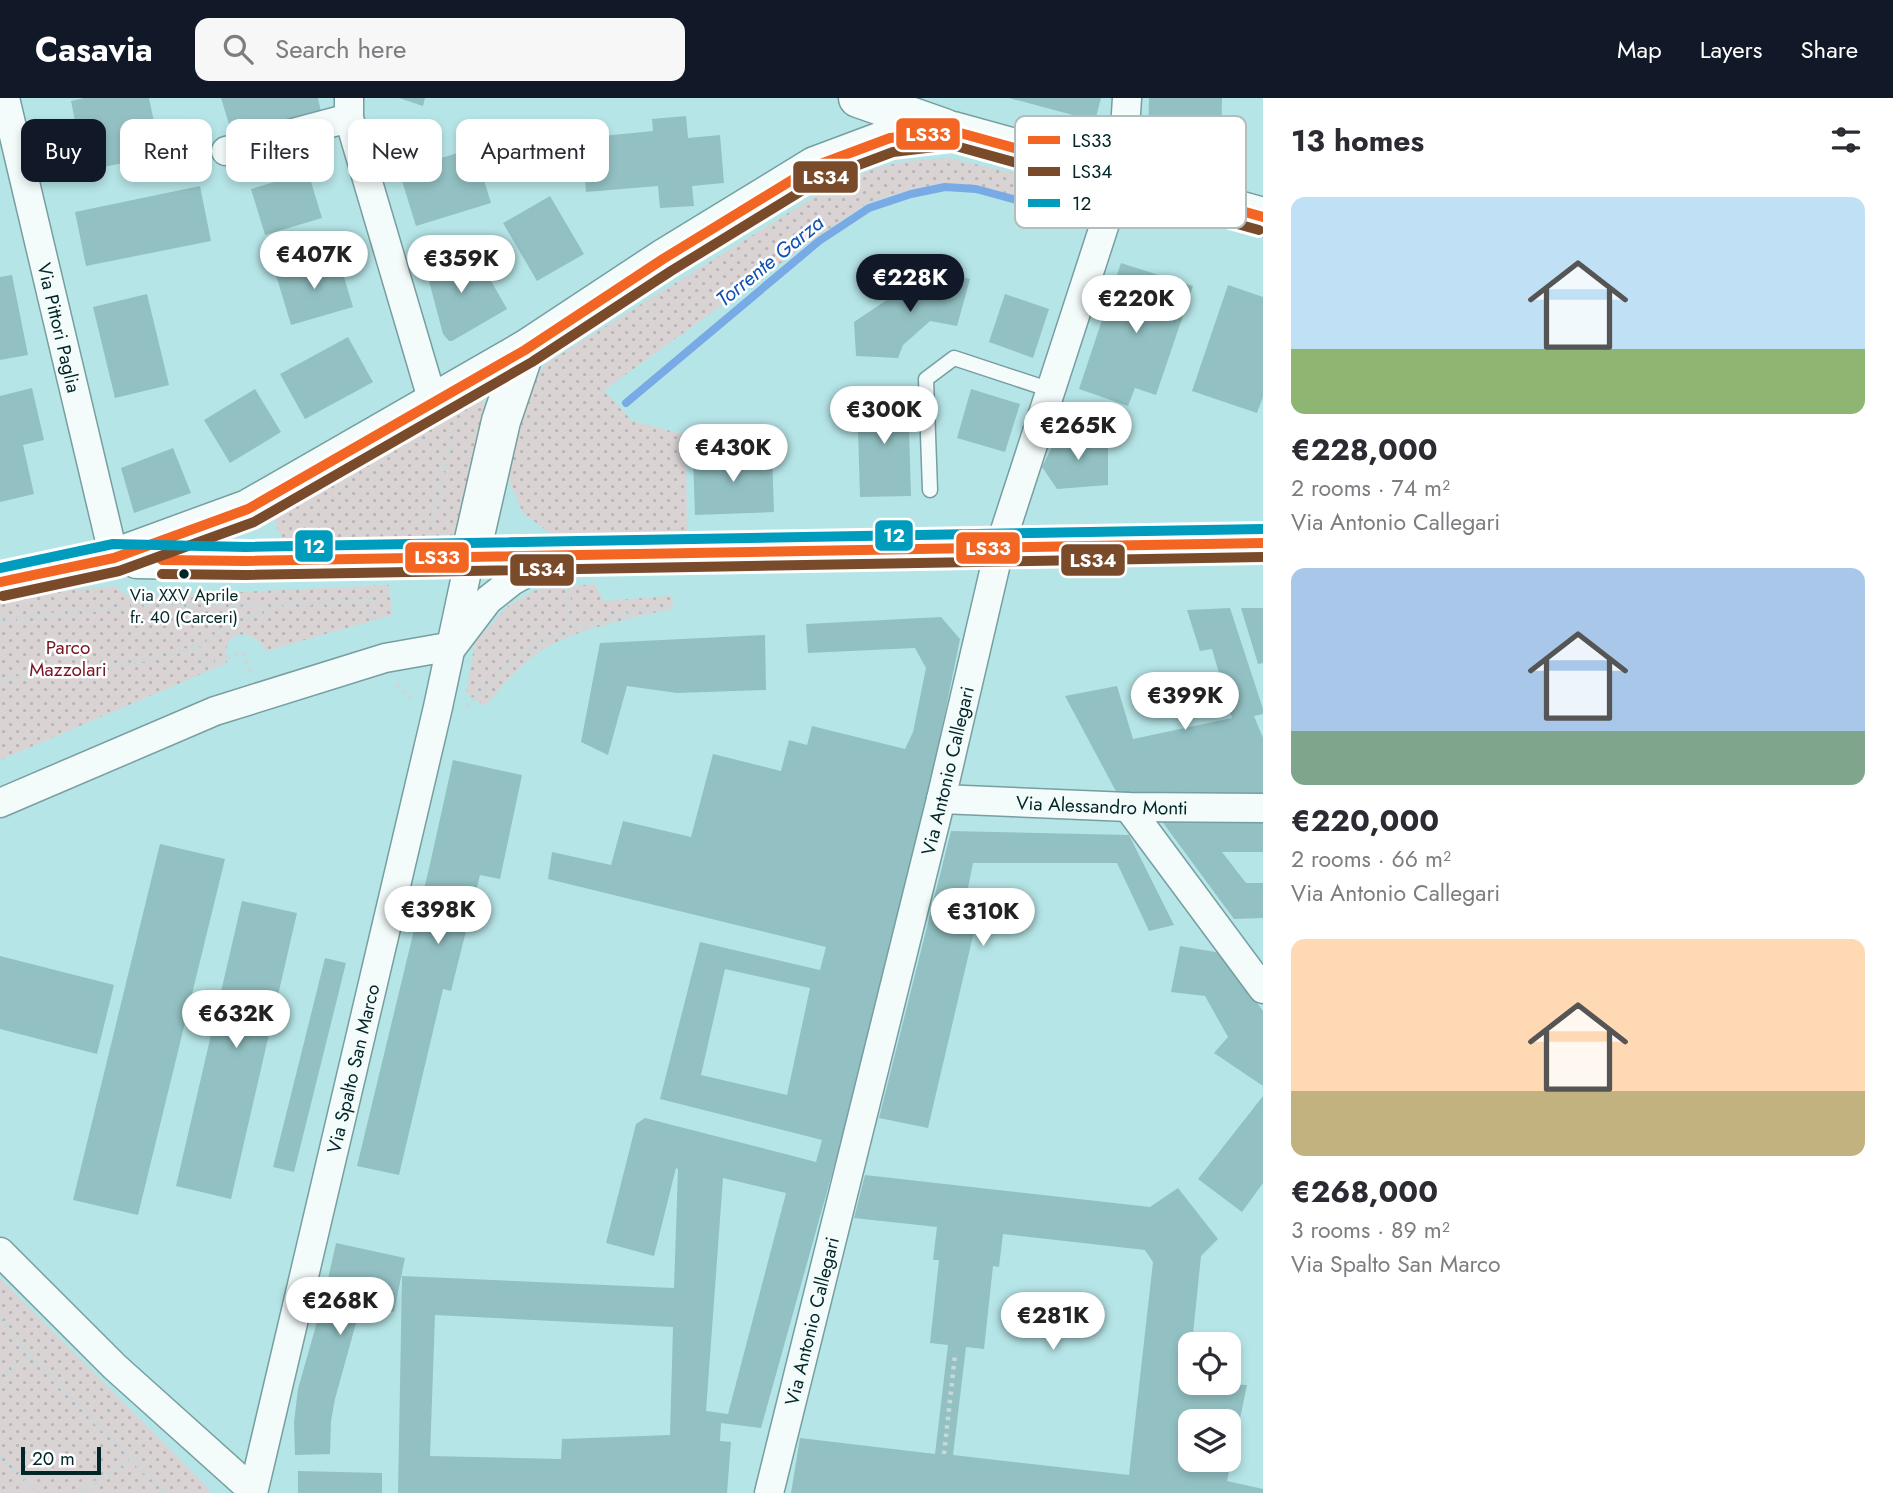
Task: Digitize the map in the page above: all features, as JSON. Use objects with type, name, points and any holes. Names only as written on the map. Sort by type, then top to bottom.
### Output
[{"type":"main road","points":[[858,98],[953,131],[1015,148]]},
{"type":"main road","points":[[0,582],[114,558],[248,509],[438,419],[525,350],[663,259],[815,166],[890,138],[953,131]]},
{"type":"main road","points":[[1246,212],[1263,217]]},
{"type":"main road","name":"Via Spalto San Marco","points":[[470,556],[501,421],[525,350]]},
{"type":"main road","points":[[264,500],[262,535],[278,561]]},
{"type":"main road","name":"Via Spalto San Marco","points":[[114,558],[278,561],[470,556],[562,572],[1000,546],[1263,543]]},
{"type":"street","name":"Via Pittori Paglia","points":[[5,98],[114,558]]},
{"type":"street","name":"Via Antonio Callegari","points":[[1126,116],[1127,98]]},
{"type":"street","points":[[318,119],[349,108],[438,419]]},
{"type":"street","name":"Via Antonio Callegari","points":[[769,1493],[941,799],[1000,546],[1102,228]]},
{"type":"street","name":"Via Spalto San Marco","points":[[0,1252],[115,1367],[253,1492],[453,646],[470,556]]},
{"type":"street","name":"Via Spalto San Marco","points":[[453,646],[488,600],[512,581],[562,572]]},
{"type":"street","points":[[0,803],[215,711],[385,658],[453,646]]},
{"type":"street","name":"Via Alessandro Monti","points":[[941,799],[1128,807],[1263,808]]},
{"type":"street","points":[[1128,807],[1263,989]]},
{"type":"lane","points":[[930,490],[926,379],[954,358],[1051,390]]},
{"type":"path","points":[[431,525],[454,429],[438,419]]},
{"type":"path","points":[[418,526],[441,525]]},
{"type":"path","points":[[562,572],[570,631]]},
{"type":"path","points":[[0,621],[136,605],[276,605],[367,601],[384,593]]},
{"type":"path","points":[[367,601],[374,621]]},
{"type":"path","points":[[462,711],[489,682],[543,640],[621,615],[673,604]]},
{"type":"path","points":[[0,680],[57,673],[74,676],[198,647],[228,628],[276,605]]},
{"type":"path","points":[[198,647],[205,665],[243,652],[250,673]]},
{"type":"path","points":[[392,679],[416,703]]},
{"type":"path","points":[[0,1317],[30,1355],[165,1493]]},
{"type":"path","points":[[944,1454],[956,1354]]},
{"type":"path","points":[[0,1379],[30,1355]]},
{"type":"path","points":[[0,1456],[37,1493]]},
{"type":"path","points":[[79,1493],[133,1458]]},
{"type":"green space","points":[[949,158],[1015,173],[1015,196],[978,186],[945,183],[909,190],[868,203],[604,390],[632,421],[686,435],[687,538],[615,540],[554,536],[523,513],[510,483],[509,438],[526,394],[545,364],[825,190],[879,167],[908,161]]},
{"type":"green space","points":[[478,399],[486,404],[457,544],[287,549],[275,523],[281,502]]},
{"type":"green space","points":[[595,584],[603,601],[671,596],[674,608],[604,625],[553,644],[524,664],[485,706],[466,693],[475,642],[509,605],[538,589]]},
{"type":"green space","name":"Parco Mazzolari","points":[[389,585],[392,615],[266,651],[253,637],[238,635],[228,644],[227,663],[0,760],[0,603],[63,591],[115,586],[129,597]]},
{"type":"green space","points":[[0,1278],[210,1490],[210,1493],[0,1493]]},
{"type":"building","points":[[84,98],[149,98],[153,119],[120,119],[120,164],[106,167],[106,119],[75,119],[71,101]]},
{"type":"building","points":[[221,98],[318,98],[321,112],[296,119],[227,119]]},
{"type":"building","points":[[399,98],[425,98],[423,106]]},
{"type":"building","points":[[1009,98],[1101,98],[1096,116],[1076,116]]},
{"type":"building","points":[[1149,98],[1222,98],[1222,116],[1149,116]]},
{"type":"building","points":[[686,116],[688,138],[720,135],[724,183],[692,186],[694,206],[660,208],[658,186],[586,192],[585,182],[609,182],[609,135],[653,131],[652,119]]},
{"type":"building","points":[[456,154],[456,182],[485,182],[491,203],[416,226],[402,182],[442,182],[442,158]]},
{"type":"building","points":[[274,182],[311,182],[322,218],[265,235],[251,189]]},
{"type":"building","points":[[200,186],[211,241],[86,266],[75,212]]},
{"type":"building","points":[[550,196],[584,254],[537,281],[503,223]]},
{"type":"building","points":[[462,249],[474,282],[487,274],[507,309],[449,341],[443,334],[424,262]]},
{"type":"building","points":[[338,257],[353,307],[291,325],[276,275]]},
{"type":"building","points":[[1121,263],[1193,286],[1156,395],[1135,388],[1128,406],[1079,389]]},
{"type":"building","points":[[933,269],[970,279],[957,326],[930,321],[903,345],[898,358],[856,356],[854,322]]},
{"type":"building","points":[[12,275],[28,355],[0,360],[0,277]]},
{"type":"building","points":[[1228,285],[1263,297],[1263,397],[1257,413],[1192,391]]},
{"type":"building","points":[[147,294],[169,385],[115,398],[93,307]]},
{"type":"building","points":[[1005,294],[1049,309],[1033,358],[989,342]]},
{"type":"building","points":[[348,337],[373,382],[305,419],[280,374]]},
{"type":"building","points":[[32,388],[44,440],[23,445],[34,494],[0,502],[0,396]]},
{"type":"building","points":[[255,389],[281,432],[230,463],[204,420]]},
{"type":"building","points":[[971,389],[1020,404],[1005,452],[957,438]]},
{"type":"building","points":[[908,395],[911,496],[860,497],[857,396]]},
{"type":"building","points":[[1108,434],[1108,485],[1057,489],[1042,467],[1057,437]]},
{"type":"building","points":[[173,448],[191,493],[134,513],[121,468]]},
{"type":"building","points":[[772,454],[774,512],[695,515],[693,457]]},
{"type":"building","points":[[1230,608],[1263,709],[1263,714],[1254,716],[1263,738],[1263,798],[1119,797],[1065,696],[1117,686],[1133,739],[1232,718],[1212,649],[1200,651],[1187,610]]},
{"type":"building","points":[[1241,608],[1263,608],[1263,663],[1258,664]]},
{"type":"building","points":[[941,617],[960,639],[933,772],[840,1145],[761,1428],[721,1423],[720,1441],[731,1442],[727,1493],[398,1493],[402,1276],[674,1288],[678,1169],[676,1168],[654,1256],[606,1243],[636,1124],[645,1118],[816,1162],[822,1140],[660,1099],[700,942],[820,970],[826,947],[548,879],[552,852],[611,865],[623,821],[691,837],[713,754],[781,771],[789,740],[807,745],[812,726],[905,749],[913,732],[926,668],[915,648],[808,653],[806,624]],"holes":[[[725,969],[810,988],[787,1095],[701,1075]],[[723,1178],[786,1193],[728,1414],[706,1411]],[[435,1315],[673,1327],[670,1435],[562,1439],[561,1459],[430,1456]]]},
{"type":"building","points":[[765,635],[766,690],[677,693],[627,686],[608,755],[581,742],[600,643]]},
{"type":"building","points":[[453,760],[522,775],[500,879],[480,875],[451,991],[443,989],[399,1175],[357,1166]]},
{"type":"building","points":[[1161,820],[1263,822],[1263,852],[1222,852],[1246,883],[1263,883],[1263,918],[1234,919]]},
{"type":"building","points":[[951,831],[1129,835],[1174,925],[1149,931],[1117,863],[973,863],[962,918],[976,923],[928,1128],[879,1118]]},
{"type":"building","points":[[160,844],[225,859],[138,1215],[73,1200]]},
{"type":"building","points":[[242,901],[297,913],[231,1199],[176,1186]]},
{"type":"building","points":[[1180,946],[1221,953],[1263,1011],[1263,1086],[1214,1053],[1228,1037],[1205,996],[1171,992]]},
{"type":"building","points":[[0,956],[114,985],[97,1054],[0,1029]]},
{"type":"building","points":[[325,958],[346,963],[294,1172],[273,1167]]},
{"type":"building","points":[[1263,1096],[1263,1183],[1242,1212],[1198,1179]]},
{"type":"building","points":[[865,1175],[1150,1207],[1178,1188],[1218,1239],[1201,1256],[1193,1332],[1178,1332],[1178,1395],[1241,1395],[1241,1385],[1247,1385],[1241,1414],[1241,1409],[1178,1409],[1178,1472],[1229,1472],[1227,1481],[1263,1489],[1263,1493],[791,1493],[800,1438],[935,1454],[948,1345],[930,1343],[939,1260],[933,1260],[937,1227],[854,1218]],"holes":[[[1003,1234],[1145,1250],[1153,1262],[1129,1475],[953,1455],[966,1347],[984,1349],[993,1266],[999,1267]]]},
{"type":"building","points":[[336,1243],[405,1258],[394,1312],[361,1305],[335,1399],[330,1454],[295,1455],[294,1422],[298,1389]]},
{"type":"building","points":[[298,1471],[382,1473],[382,1493],[298,1493]]},
{"type":"waterway","name":"Torrente Garza","points":[[626,403],[819,241],[869,208],[911,194],[945,187],[976,189],[1015,200]]},
{"type":"transit line","name":"LS33","points":[[0,582],[114,558],[248,509],[525,350],[663,259],[815,166],[890,138],[953,131],[1015,148]]},
{"type":"transit line","name":"LS34","points":[[3,596],[119,571],[254,522],[532,362],[671,271],[821,179],[893,152],[952,145],[1015,162]]},
{"type":"transit line","name":"LS33","points":[[1246,212],[1263,217]]},
{"type":"transit line","name":"LS34","points":[[1246,226],[1259,230]]},
{"type":"transit line","name":"12","points":[[0,568],[113,544],[246,547],[1263,529]]},
{"type":"transit line","name":"LS33","points":[[162,560],[246,561],[1263,543]]},
{"type":"transit line","name":"LS34","points":[[162,574],[246,575],[1263,557]]},
{"type":"place","name":"Via XXV Aprile fr. 40 (Carceri)","points":[[184,574]]}]
